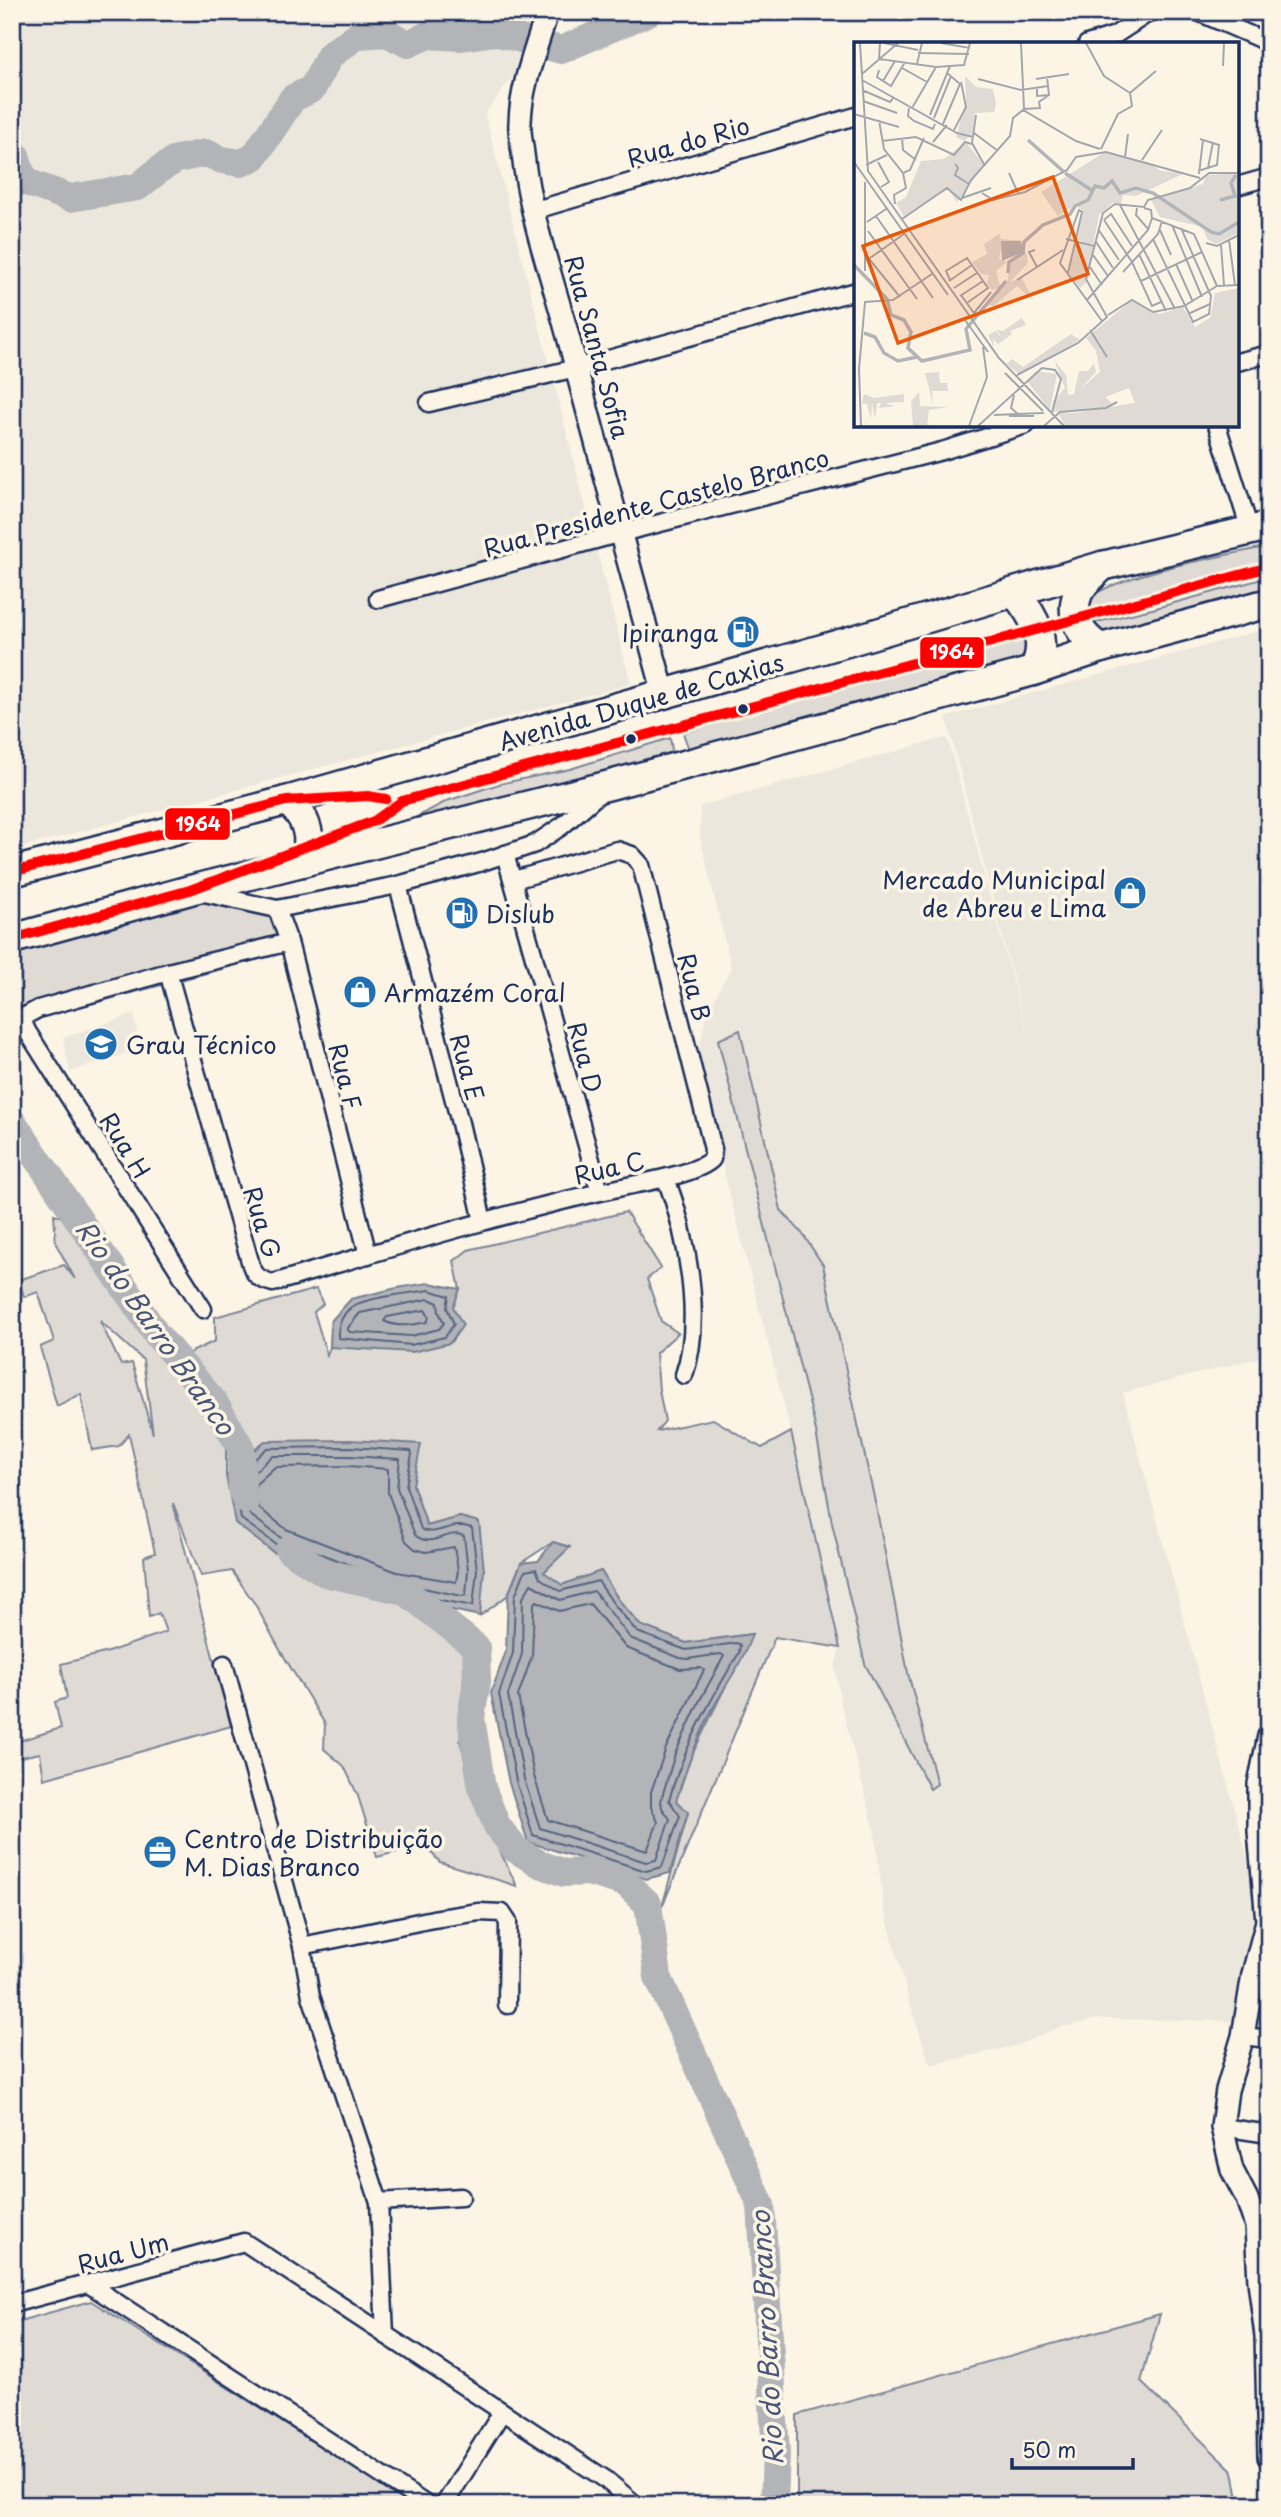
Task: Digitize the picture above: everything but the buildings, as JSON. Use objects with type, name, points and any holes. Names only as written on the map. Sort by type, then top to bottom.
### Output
[{"type":"highway","name":"Avenida Duque de Caxias","points":[[12,872],[286,801],[1102,566],[1260,528]]},
{"type":"highway","points":[[1101,648],[1082,634],[1074,605],[1080,589],[1102,566]]},
{"type":"highway","points":[[1015,593],[1032,614],[1037,630],[1041,653],[1033,671]]},
{"type":"highway","points":[[12,939],[190,890],[610,785],[1033,671],[1101,648],[1269,603]]},
{"type":"highway","points":[[286,801],[301,814],[306,827],[308,846],[303,862]]},
{"type":"street","name":"Rua Santa Sofia","points":[[547,12],[526,85],[520,122],[533,211],[566,323],[664,694]]},
{"type":"street","points":[[1099,42],[1116,39],[1150,12]]},
{"type":"street","points":[[1209,14],[1269,43]]},
{"type":"street","name":"Rua do Rio","points":[[533,211],[854,117]]},
{"type":"street","points":[[1239,185],[1269,177]]},
{"type":"street","points":[[429,403],[576,368],[854,292]]},
{"type":"street","points":[[1239,362],[1269,354]]},
{"type":"street","name":"Rua Presidente Castelo Branco","points":[[377,599],[942,451],[1020,427]]},
{"type":"street","points":[[1218,427],[1260,528]]},
{"type":"street","points":[[190,890],[277,909],[398,885],[535,844],[562,826],[610,785]]},
{"type":"street","name":"Rua B","points":[[514,880],[617,850],[632,855],[641,865],[713,1149]]},
{"type":"street","name":"Rua D","points":[[505,854],[600,1192]]},
{"type":"street","name":"Rua E","points":[[398,885],[460,1123],[482,1221]]},
{"type":"street","name":"Rua F","points":[[277,909],[289,942],[368,1255]]},
{"type":"street","points":[[168,972],[289,942]]},
{"type":"street","name":"Rua G","points":[[168,972],[254,1273],[262,1280],[273,1283],[503,1215]]},
{"type":"street","name":"Rua H","points":[[168,972],[38,1009],[25,1016],[24,1024],[203,1309]]},
{"type":"street","name":"Rua C","points":[[503,1215],[666,1178],[707,1164],[712,1159],[713,1149]]},
{"type":"street","points":[[666,1178],[684,1240],[691,1303],[692,1330],[684,1374]]},
{"type":"street","points":[[224,1664],[302,1946],[311,1996],[379,2202],[385,2335],[605,2479],[636,2505]]},
{"type":"street","points":[[1269,1736],[1259,1784],[1259,1831],[1266,1921],[1253,1974],[1243,2036],[1227,2091],[1222,2127],[1232,2170],[1247,2199],[1256,2226],[1266,2336],[1269,2457]]},
{"type":"street","points":[[302,1946],[433,1919],[491,1911],[502,1913],[508,1922],[507,2005]]},
{"type":"street","points":[[1243,2036],[1269,2039]]},
{"type":"street","points":[[1222,2127],[1269,2134]]},
{"type":"street","points":[[379,2202],[461,2197]]},
{"type":"street","name":"Rua Um","points":[[12,2304],[244,2242],[385,2335]]},
{"type":"street","points":[[90,2285],[428,2505]]},
{"type":"street","points":[[444,2505],[502,2412]]},
{"type":"shaded area","points":[[12,12],[561,12],[485,114],[631,684],[12,850]]},
{"type":"shaded area","points":[[1269,546],[1269,560],[1082,613],[1082,601],[1123,581],[1172,567]]},
{"type":"shaded area","points":[[1269,577],[1269,599],[1102,644],[1085,625],[1152,609]]},
{"type":"shaded area","points":[[1269,628],[1269,1355],[1123,1393],[1262,1912],[1233,2021],[1097,2019],[1058,2028],[1015,2046],[930,2065],[907,1994],[884,1907],[874,1828],[841,1704],[835,1667],[840,1648],[791,1432],[696,1063],[706,1016],[731,967],[700,837],[700,806],[947,737],[1029,1041],[946,717]]},
{"type":"shaded area","points":[[1031,636],[1027,661],[692,758],[683,733],[821,692]]},
{"type":"shaded area","points":[[670,738],[674,762],[377,838],[447,801],[499,784],[570,769]]},
{"type":"shaded area","points":[[196,901],[277,911],[289,951],[16,1024],[12,1016],[12,950]]},
{"type":"shaded area","name":"Grau Técnico","points":[[134,1014],[140,1049],[70,1072],[63,1038]]},
{"type":"shaded area","points":[[740,1030],[781,1210],[802,1233],[823,1265],[877,1511],[908,1673],[937,1784],[930,1789],[865,1664],[832,1523],[815,1426],[718,1040]]},
{"type":"shaded area","points":[[626,1212],[661,1268],[647,1279],[661,1321],[678,1333],[656,1353],[665,1421],[657,1431],[713,1419],[762,1448],[791,1432],[840,1648],[775,1637],[662,1907],[688,1813],[676,1801],[690,1759],[751,1634],[686,1643],[640,1625],[618,1599],[601,1571],[562,1585],[543,1572],[569,1547],[553,1542],[521,1563],[508,1595],[480,1616],[479,1522],[460,1517],[427,1526],[413,1485],[265,1441],[241,1459],[241,1448],[185,1355],[215,1341],[215,1317],[316,1289],[323,1304],[314,1312],[327,1355],[330,1347],[354,1347],[453,1307],[460,1289],[454,1261],[468,1250]]},
{"type":"shaded area","points":[[54,1214],[72,1221],[226,1444],[226,1476],[273,1552],[413,1602],[466,1640],[460,1740],[476,1802],[517,1886],[440,1862],[424,1845],[377,1857],[358,1796],[344,1766],[324,1749],[325,1724],[255,1604],[232,1571],[201,1576],[173,1503],[231,1726],[44,1779],[40,1753],[12,1759],[12,1743],[61,1728],[55,1702],[67,1698],[61,1664],[108,1652],[166,1632],[159,1613],[149,1617],[144,1557],[155,1553],[129,1434],[119,1446],[92,1450],[81,1394],[57,1406],[40,1347],[54,1341],[38,1292],[24,1297],[19,1280],[64,1265],[75,1279],[56,1244]],"holes":[[[100,1321],[143,1360],[153,1434],[132,1363],[121,1365]]]},
{"type":"shaded area","points":[[91,2301],[413,2505],[16,2505],[12,2502],[12,2323]]},
{"type":"shaded area","points":[[1160,2314],[1141,2382],[1233,2471],[1239,2505],[797,2505],[797,2415]]},
{"type":"water","points":[[429,1283],[460,1289],[453,1307],[463,1325],[450,1343],[412,1352],[330,1347],[331,1321],[351,1299]]},
{"type":"water","points":[[350,1440],[421,1444],[413,1485],[427,1526],[460,1517],[479,1522],[484,1570],[480,1616],[390,1597],[273,1552],[235,1523],[226,1476],[265,1441]]},
{"type":"water","points":[[553,1542],[570,1547],[544,1572],[562,1585],[601,1571],[618,1599],[640,1625],[686,1643],[752,1634],[740,1662],[708,1717],[684,1777],[676,1801],[688,1812],[670,1873],[646,1879],[528,1842],[509,1783],[491,1693],[506,1651],[508,1595],[521,1563],[538,1561]]},
{"type":"waterway","name":"Rio do Barro Branco","points":[[12,155],[16,155],[21,173],[29,183],[70,198],[138,187],[177,159],[206,153],[222,160],[241,163],[254,157],[293,98],[312,89],[330,55],[358,35],[387,33],[408,44],[428,35],[461,37],[495,32],[561,50],[649,12]]},
{"type":"waterway","name":"Rio do Barro Branco","points":[[12,1121],[156,1334],[214,1402],[241,1448],[242,1491],[246,1500]]},
{"type":"waterway","name":"Rio do Barro Branco","points":[[289,1550],[325,1573],[405,1591],[476,1647],[477,1681],[471,1718],[482,1788],[497,1826],[515,1849],[540,1864],[564,1873],[588,1872],[626,1883],[648,1904],[658,1977],[761,2205],[776,2454],[774,2505]]},
{"type":"transit line","name":"1964","points":[[12,939],[190,890],[374,821],[402,801],[1269,567]]},
{"type":"transit line","name":"1964","points":[[12,872],[286,801],[368,796],[386,799]]},
{"type":"place","name":"Ipiranga","points":[[743,632]]},
{"type":"place","name":"Mercado Municipal de Abreu e Lima","points":[[1130,893]]},
{"type":"place","name":"Dislub","points":[[462,913]]},
{"type":"place","name":"Armazém Coral","points":[[360,992]]},
{"type":"place","name":"Grau Técnico","points":[[101,1044]]},
{"type":"place","name":"Centro de Distribuição M. Dias Branco","points":[[160,1852]]}]
